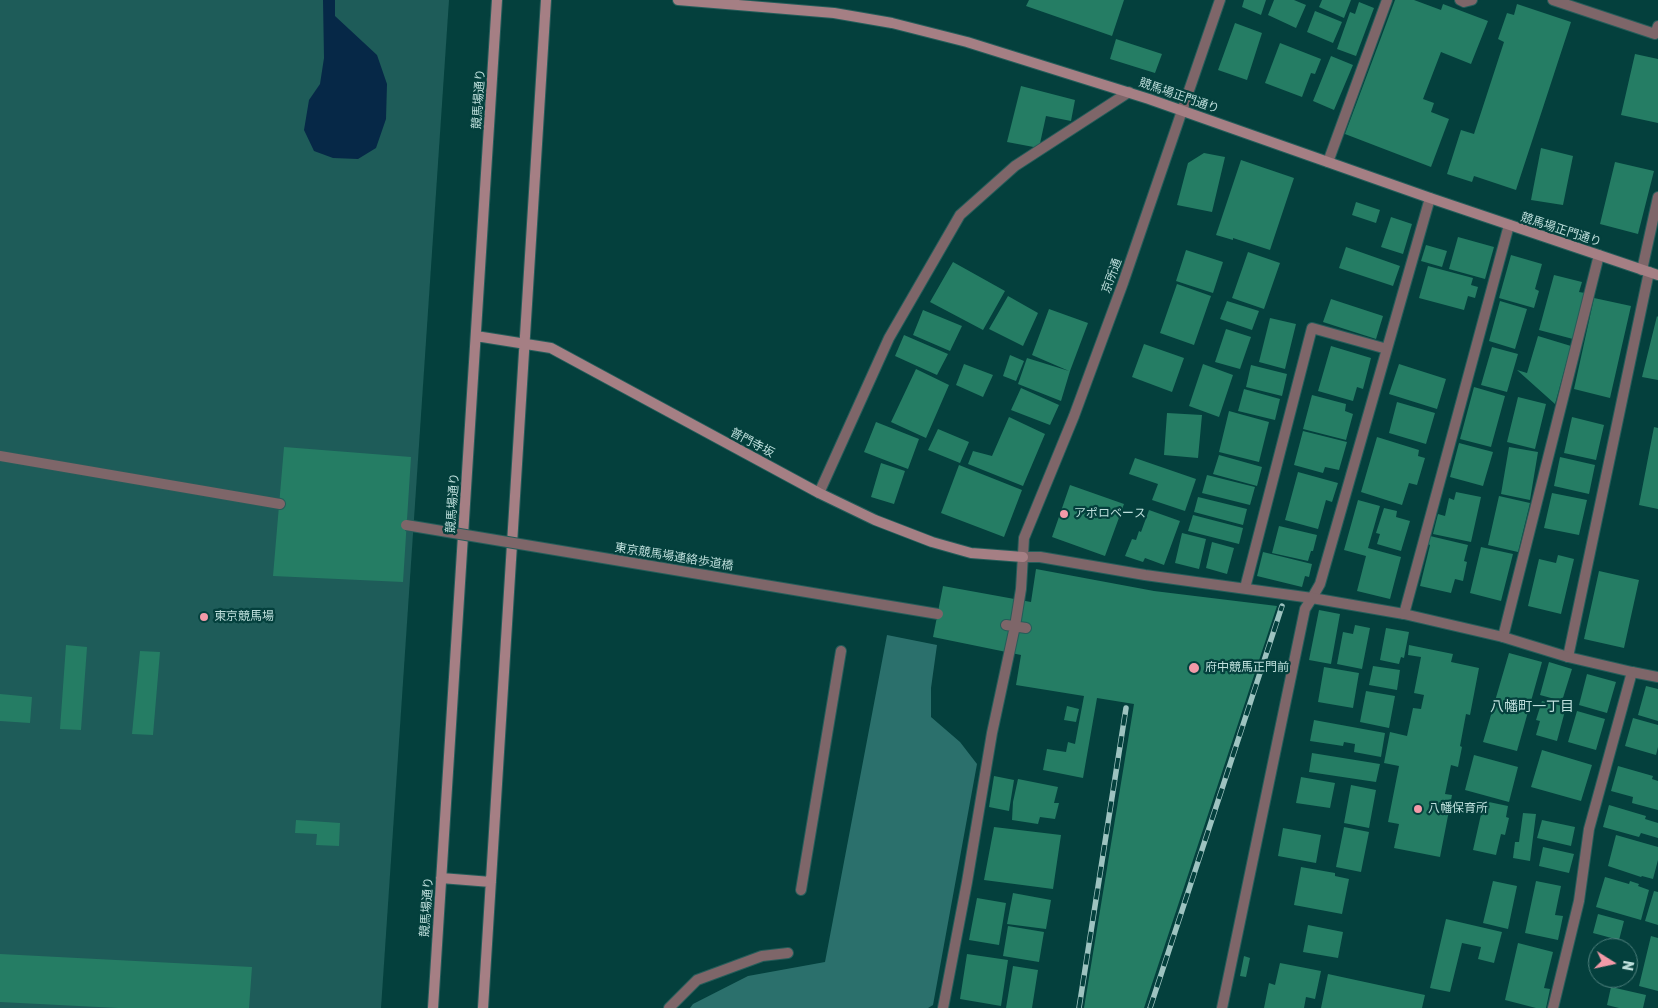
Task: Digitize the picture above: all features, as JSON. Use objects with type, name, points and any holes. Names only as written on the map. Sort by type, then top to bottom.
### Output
[{"type":"street","name":"競馬場通り","points":[[433,1008],[498,0]]},
{"type":"street","points":[[483,1008],[546,0]]},
{"type":"street","name":"競馬場正門通り","points":[[678,0],[834,13],[892,23],[968,42],[1129,92],[1509,226],[1650,272]]},
{"type":"street","name":"京所通","points":[[943,1008],[967,882],[992,733],[1016,627],[1021,589],[1024,538],[1074,416],[1123,283],[1220,0]]},
{"type":"street","points":[[1328,162],[1387,0]]},
{"type":"street","points":[[1460,0],[1464,2],[1472,0]]},
{"type":"street","points":[[1553,0],[1655,34],[1657,29]]},
{"type":"street","points":[[819,493],[890,338],[960,215],[1015,166],[1129,92]]},
{"type":"street","points":[[1568,656],[1650,272],[1658,197]]},
{"type":"street","points":[[1222,1008],[1305,609],[1320,584],[1430,198]]},
{"type":"street","points":[[1404,614],[1509,226]]},
{"type":"street","points":[[1503,637],[1599,255]]},
{"type":"street","points":[[1244,588],[1312,328],[1386,350]]},
{"type":"street","name":"普門寺坂","points":[[476,336],[551,348],[819,493],[875,520],[932,542],[971,553],[1023,557]]},
{"type":"street","points":[[0,456],[280,504]]},
{"type":"street","name":"東京競馬場連絡歩道橋","points":[[406,525],[938,614]]},
{"type":"street","points":[[1023,557],[1040,557],[1145,575],[1312,598],[1404,614],[1503,637],[1568,656],[1658,677]]},
{"type":"street","points":[[801,890],[841,651]]},
{"type":"street","points":[[1553,1008],[1579,901],[1589,829],[1632,672]]},
{"type":"street","points":[[441,878],[491,882]]},
{"type":"street","points":[[670,1008],[697,980],[762,956],[788,953]]},
{"type":"shaded area","name":"東京競馬場","points":[[0,0],[449,0],[381,1008],[0,1008]]},
{"type":"shaded area","points":[[323,0],[335,0],[335,16],[377,55],[387,84],[386,119],[376,148],[358,159],[333,158],[314,151],[304,130],[309,100],[320,84],[324,58]]},
{"type":"shaded area","points":[[887,635],[937,645],[931,688],[931,717],[960,742],[977,764],[933,1005],[928,1008],[690,1008],[693,1004],[748,976],[825,962]]},
{"type":"building","points":[[1029,0],[1124,0],[1112,36],[1026,6]]},
{"type":"building","points":[[1244,0],[1266,0],[1261,15],[1242,7]]},
{"type":"building","points":[[1274,0],[1294,0],[1306,5],[1296,28],[1268,15]]},
{"type":"building","points":[[1322,0],[1351,0],[1344,18],[1319,7]]},
{"type":"building","points":[[1395,0],[1414,0],[1441,10],[1443,4],[1488,21],[1471,64],[1441,52],[1423,99],[1434,103],[1431,112],[1449,119],[1431,167],[1345,134]]},
{"type":"building","points":[[1359,2],[1374,8],[1356,56],[1337,49],[1350,12],[1355,14]]},
{"type":"building","points":[[1517,4],[1571,22],[1516,190],[1474,176],[1472,182],[1447,174],[1461,130],[1474,134],[1504,42],[1498,39],[1507,13],[1514,15]]},
{"type":"building","points":[[1315,11],[1342,22],[1333,43],[1307,32]]},
{"type":"building","points":[[1235,23],[1262,33],[1247,80],[1218,70]]},
{"type":"building","points":[[1116,39],[1162,54],[1155,73],[1110,59]]},
{"type":"building","points":[[1280,43],[1321,59],[1315,74],[1311,73],[1302,97],[1265,83]]},
{"type":"building","points":[[1635,54],[1658,59],[1658,123],[1621,115]]},
{"type":"building","points":[[1331,56],[1353,65],[1334,110],[1313,101]]},
{"type":"building","points":[[1021,86],[1075,100],[1071,121],[1046,116],[1039,148],[1007,142]]},
{"type":"building","points":[[1541,148],[1573,156],[1563,205],[1531,200]]},
{"type":"building","points":[[1204,153],[1225,157],[1212,212],[1177,205],[1188,163]]},
{"type":"building","points":[[1241,160],[1294,178],[1270,250],[1233,238],[1233,240],[1216,235]]},
{"type":"building","points":[[1615,162],[1654,171],[1638,234],[1600,224]]},
{"type":"building","points":[[1356,202],[1380,210],[1376,223],[1352,215]]},
{"type":"building","points":[[1391,217],[1412,224],[1403,254],[1381,247]]},
{"type":"building","points":[[1458,237],[1494,247],[1485,279],[1449,269]]},
{"type":"building","points":[[1426,245],[1447,251],[1442,267],[1421,261]]},
{"type":"building","points":[[1346,247],[1400,266],[1393,286],[1339,268]]},
{"type":"building","points":[[1186,250],[1223,262],[1213,293],[1176,281]]},
{"type":"building","points":[[1248,252],[1280,263],[1264,309],[1232,298]]},
{"type":"building","points":[[1511,255],[1542,264],[1535,289],[1539,291],[1534,308],[1499,298]]},
{"type":"building","points":[[953,262],[1005,291],[983,330],[930,302]]},
{"type":"building","points":[[1428,266],[1473,278],[1471,285],[1478,287],[1475,298],[1468,296],[1464,310],[1419,298]]},
{"type":"building","points":[[1554,275],[1582,282],[1579,292],[1585,293],[1573,339],[1539,330]]},
{"type":"building","points":[[1177,284],[1211,296],[1194,345],[1160,333]]},
{"type":"building","points":[[1008,296],[1038,313],[1023,346],[989,329]]},
{"type":"building","points":[[1594,298],[1631,306],[1610,398],[1574,389]]},
{"type":"building","points":[[1331,299],[1383,316],[1376,339],[1323,322]]},
{"type":"building","points":[[1227,301],[1259,311],[1252,330],[1220,319]]},
{"type":"building","points":[[1500,301],[1527,309],[1515,349],[1489,341]]},
{"type":"building","points":[[1049,309],[1088,323],[1061,401],[1018,384],[1027,358],[1069,371],[1032,355]]},
{"type":"building","points":[[923,310],[962,326],[950,351],[913,335]]},
{"type":"building","points":[[1658,317],[1658,380],[1642,377]]},
{"type":"building","points":[[1270,318],[1296,324],[1285,369],[1259,362]]},
{"type":"building","points":[[1226,329],[1251,337],[1240,369],[1215,362]]},
{"type":"building","points":[[904,335],[948,354],[937,375],[895,356]]},
{"type":"building","points":[[1538,336],[1571,346],[1555,404],[1517,370],[1527,373]]},
{"type":"building","points":[[1144,344],[1184,358],[1172,392],[1132,377]]},
{"type":"building","points":[[1331,346],[1371,358],[1363,389],[1357,387],[1353,401],[1318,391]]},
{"type":"building","points":[[1492,347],[1518,354],[1507,392],[1481,385]]},
{"type":"building","points":[[1010,355],[1024,361],[1016,381],[1003,376]]},
{"type":"building","points":[[964,364],[993,375],[983,397],[956,385]]},
{"type":"building","points":[[1203,364],[1233,375],[1219,417],[1189,406]]},
{"type":"building","points":[[1399,364],[1446,379],[1437,409],[1389,394]]},
{"type":"building","points":[[1251,365],[1287,374],[1282,396],[1246,387]]},
{"type":"building","points":[[916,369],[949,385],[926,438],[891,422]]},
{"type":"building","points":[[1474,387],[1505,396],[1491,447],[1460,439]]},
{"type":"building","points":[[1021,388],[1059,405],[1050,425],[1011,410]]},
{"type":"building","points":[[1244,389],[1280,399],[1275,420],[1238,411]]},
{"type":"building","points":[[1312,395],[1346,404],[1345,411],[1353,414],[1346,440],[1303,429]]},
{"type":"building","points":[[1518,397],[1546,404],[1535,449],[1507,442]]},
{"type":"building","points":[[1397,402],[1435,413],[1426,444],[1389,433]]},
{"type":"building","points":[[1229,411],[1269,422],[1259,462],[1219,452]]},
{"type":"building","points":[[1167,413],[1202,415],[1198,458],[1164,455]]},
{"type":"building","points":[[1009,417],[1045,434],[1023,486],[968,464],[973,451],[992,456]]},
{"type":"building","points":[[1572,417],[1604,425],[1596,460],[1564,453]]},
{"type":"building","points":[[876,422],[919,439],[908,469],[864,452]]},
{"type":"building","points":[[1654,427],[1658,428],[1658,509],[1639,505]]},
{"type":"building","points":[[938,429],[969,442],[960,463],[928,450]]},
{"type":"building","points":[[1303,431],[1347,442],[1339,470],[1325,467],[1323,473],[1294,465]]},
{"type":"building","points":[[1377,437],[1419,450],[1418,456],[1425,458],[1417,485],[1409,483],[1402,505],[1361,492]]},
{"type":"building","points":[[1459,443],[1493,452],[1483,486],[1450,477]]},
{"type":"building","points":[[284,447],[411,457],[403,582],[273,576]]},
{"type":"building","points":[[1509,447],[1538,452],[1530,500],[1501,494]]},
{"type":"building","points":[[1219,455],[1262,467],[1257,486],[1213,474]]},
{"type":"building","points":[[1560,457],[1595,465],[1589,494],[1554,486]]},
{"type":"building","points":[[1135,458],[1196,479],[1185,511],[1152,500],[1158,484],[1129,474]]},
{"type":"building","points":[[881,463],[905,471],[894,504],[871,497]]},
{"type":"building","points":[[959,465],[1022,490],[1004,537],[941,513]]},
{"type":"building","points":[[1298,472],[1338,483],[1332,502],[1326,500],[1318,529],[1285,520]]},
{"type":"building","points":[[1207,475],[1255,487],[1250,505],[1202,493]]},
{"type":"building","points":[[1070,485],[1124,504],[1105,556],[1052,537]]},
{"type":"building","points":[[1456,492],[1481,497],[1471,542],[1433,534],[1438,514],[1445,516],[1449,498],[1454,500]]},
{"type":"building","points":[[1552,493],[1587,500],[1579,535],[1544,528]]},
{"type":"building","points":[[1499,496],[1530,503],[1518,552],[1488,545]]},
{"type":"building","points":[[1198,497],[1247,509],[1243,525],[1194,512]]},
{"type":"building","points":[[1358,500],[1380,506],[1368,548],[1401,557],[1390,599],[1357,591],[1366,556],[1344,550]]},
{"type":"building","points":[[1384,508],[1397,511],[1396,517],[1410,521],[1401,551],[1377,544],[1380,534],[1376,533]]},
{"type":"building","points":[[1149,510],[1180,521],[1164,565],[1145,558],[1143,562],[1125,556],[1132,539],[1136,540],[1139,531],[1141,532]]},
{"type":"building","points":[[1193,515],[1243,528],[1239,544],[1188,531]]},
{"type":"building","points":[[1279,526],[1317,535],[1308,561],[1272,553]]},
{"type":"building","points":[[1182,533],[1206,539],[1199,569],[1175,563]]},
{"type":"building","points":[[1430,536],[1468,545],[1464,561],[1467,562],[1463,581],[1455,579],[1451,593],[1420,586],[1430,545],[1428,544]]},
{"type":"building","points":[[1212,542],[1234,548],[1227,574],[1206,568]]},
{"type":"building","points":[[1481,547],[1513,554],[1501,601],[1470,593]]},
{"type":"building","points":[[1263,552],[1312,564],[1309,577],[1305,576],[1302,587],[1257,576]]},
{"type":"building","points":[[1558,555],[1574,559],[1561,614],[1528,606],[1539,559],[1556,563]]},
{"type":"building","points":[[1036,569],[1154,591],[1277,606],[1144,1008],[1084,1008],[1134,704],[1097,698],[1083,778],[1043,770],[1047,749],[1066,752],[1068,742],[1075,744],[1084,696],[1016,685],[1021,655],[933,637],[943,586],[1031,602]]},
{"type":"building","points":[[1599,571],[1639,580],[1624,648],[1584,639]]},
{"type":"building","points":[[1319,610],[1340,614],[1331,664],[1309,660]]},
{"type":"building","points":[[1355,625],[1370,628],[1362,669],[1337,664],[1343,632],[1353,634]]},
{"type":"building","points":[[1386,628],[1409,632],[1404,658],[1401,657],[1399,664],[1380,660]]},
{"type":"building","points":[[66,645],[87,647],[81,730],[60,729]]},
{"type":"building","points":[[1409,645],[1453,654],[1451,662],[1479,668],[1470,715],[1466,714],[1458,767],[1451,765],[1445,794],[1452,795],[1440,857],[1394,848],[1399,824],[1388,822],[1399,766],[1384,763],[1390,732],[1407,736],[1413,708],[1421,709],[1424,695],[1414,693],[1421,657],[1408,655]]},
{"type":"building","points":[[140,651],[160,652],[153,735],[132,734]]},
{"type":"building","points":[[1509,653],[1542,662],[1517,751],[1483,742]]},
{"type":"building","points":[[1549,662],[1572,669],[1562,701],[1540,695]]},
{"type":"building","points":[[1373,666],[1400,670],[1397,690],[1369,685]]},
{"type":"building","points":[[1324,667],[1359,673],[1353,708],[1318,702]]},
{"type":"building","points":[[1587,674],[1616,682],[1607,713],[1579,705]]},
{"type":"building","points":[[1646,686],[1658,689],[1658,721],[1638,715]]},
{"type":"building","points":[[1366,691],[1395,696],[1389,728],[1360,722]]},
{"type":"building","points":[[0,694],[32,697],[30,723],[0,721]]},
{"type":"building","points":[[1542,701],[1566,707],[1557,741],[1536,735],[1540,721],[1536,720]]},
{"type":"building","points":[[1067,706],[1079,709],[1076,722],[1064,720]]},
{"type":"building","points":[[1577,711],[1605,719],[1596,750],[1568,742]]},
{"type":"building","points":[[1633,718],[1658,725],[1656,755],[1625,746]]},
{"type":"building","points":[[1314,720],[1385,733],[1381,757],[1354,752],[1355,744],[1344,742],[1343,746],[1310,741]]},
{"type":"building","points":[[1542,750],[1592,765],[1581,801],[1531,787]]},
{"type":"building","points":[[1312,753],[1380,764],[1376,782],[1309,772]]},
{"type":"building","points":[[1474,755],[1518,767],[1509,802],[1465,790]]},
{"type":"building","points":[[1618,766],[1653,776],[1652,779],[1658,781],[1658,810],[1632,803],[1633,797],[1611,791]]},
{"type":"building","points":[[994,776],[1014,780],[1009,811],[989,807]]},
{"type":"building","points":[[1301,777],[1335,783],[1330,808],[1296,803]]},
{"type":"building","points":[[1018,779],[1058,787],[1054,803],[1059,803],[1055,819],[1040,817],[1038,824],[1012,820],[1013,802]]},
{"type":"building","points":[[1351,785],[1376,790],[1369,828],[1344,823]]},
{"type":"building","points":[[1484,801],[1508,806],[1506,817],[1509,818],[1505,835],[1501,834],[1496,855],[1473,850]]},
{"type":"building","points":[[1609,805],[1646,816],[1645,819],[1658,823],[1658,838],[1641,833],[1639,837],[1603,827]]},
{"type":"building","points":[[1523,813],[1536,814],[1530,861],[1513,858],[1515,842],[1519,842]]},
{"type":"building","points":[[296,820],[340,823],[339,846],[316,845],[317,834],[295,833]]},
{"type":"building","points":[[1542,820],[1575,827],[1571,846],[1537,838]]},
{"type":"building","points":[[994,827],[1061,835],[1053,889],[984,880]]},
{"type":"building","points":[[1344,827],[1369,832],[1361,872],[1336,867]]},
{"type":"building","points":[[1283,828],[1321,835],[1316,863],[1278,856]]},
{"type":"building","points":[[1616,835],[1658,847],[1658,860],[1653,879],[1608,866]]},
{"type":"building","points":[[1543,847],[1574,854],[1569,873],[1539,866]]},
{"type":"building","points":[[1301,867],[1335,873],[1335,876],[1349,879],[1342,914],[1294,905]]},
{"type":"building","points":[[1605,877],[1629,884],[1630,881],[1649,890],[1641,920],[1596,907]]},
{"type":"building","points":[[1493,881],[1517,886],[1508,929],[1483,923]]},
{"type":"building","points":[[1536,881],[1561,886],[1555,915],[1563,916],[1558,940],[1525,933]]},
{"type":"building","points":[[1654,891],[1658,892],[1658,925],[1645,921]]},
{"type":"building","points":[[1013,893],[1051,900],[1046,929],[1007,924]]},
{"type":"building","points":[[977,898],[1006,903],[999,945],[969,940]]},
{"type":"building","points":[[1598,914],[1624,921],[1620,938],[1593,933]]},
{"type":"building","points":[[1446,919],[1502,932],[1494,963],[1478,959],[1481,947],[1462,943],[1450,992],[1430,988]]},
{"type":"building","points":[[1308,925],[1343,932],[1338,958],[1303,952]]},
{"type":"building","points":[[1008,926],[1044,932],[1039,962],[1003,956]]},
{"type":"building","points":[[1651,936],[1658,938],[1658,991],[1639,986]]},
{"type":"building","points":[[1518,943],[1553,952],[1544,988],[1550,989],[1546,1008],[1536,1008],[1505,1000]]},
{"type":"building","points":[[0,954],[252,967],[249,1008],[118,1008],[0,1002]]},
{"type":"building","points":[[967,954],[1008,960],[1001,1006],[960,999]]},
{"type":"building","points":[[1244,956],[1250,958],[1246,977],[1240,976]]},
{"type":"building","points":[[1280,963],[1321,971],[1315,999],[1306,997],[1304,1008],[1264,1008],[1269,983],[1275,985]]},
{"type":"building","points":[[1013,966],[1038,970],[1032,1008],[1006,1008]]},
{"type":"building","points":[[1328,974],[1425,995],[1422,1008],[1321,1008]]},
{"type":"building","points":[[1611,988],[1646,995],[1643,1008],[1619,1008],[1607,1005]]},
{"type":"railway","points":[[1150,1008],[1282,606]]},
{"type":"railway","points":[[1079,1008],[1126,708]]},
{"type":"place","name":"アポロベース","points":[[1064,514]]},
{"type":"place","name":"東京競馬場","points":[[204,617]]},
{"type":"place","name":"府中競馬正門前","points":[[1194,668]]},
{"type":"place","name":"八幡保育所","points":[[1418,809]]},
{"type":"district","name":"八幡町一丁目","points":[[1532,707]]}]
